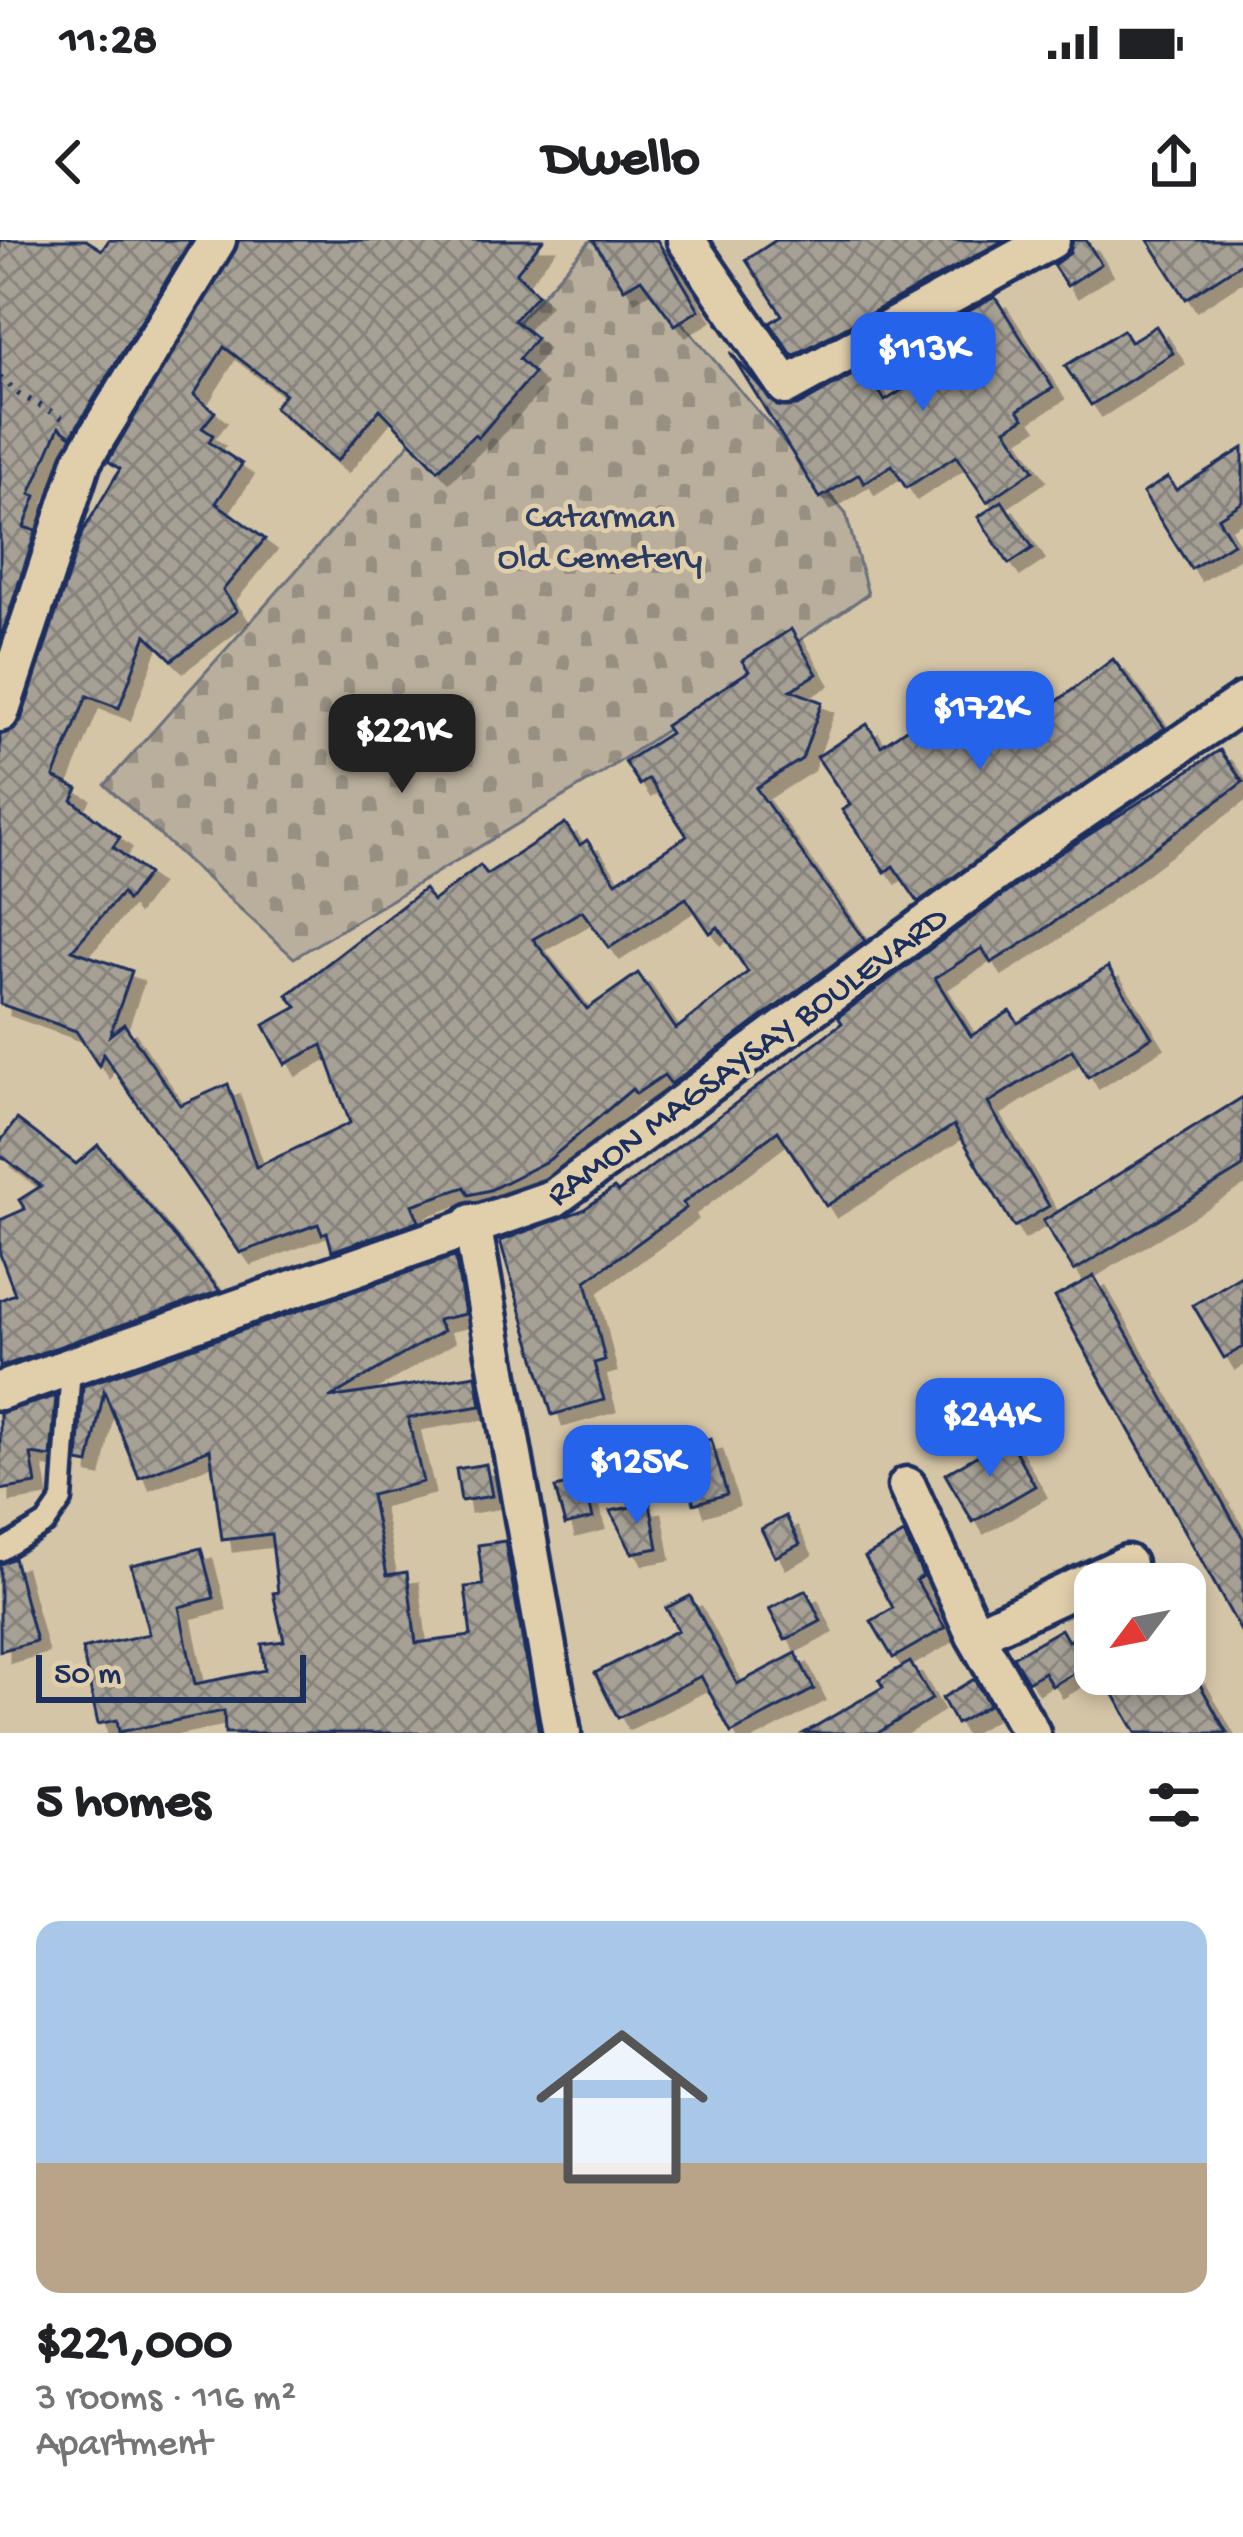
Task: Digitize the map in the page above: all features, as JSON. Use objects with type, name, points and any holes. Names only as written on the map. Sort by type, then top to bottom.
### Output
[{"type":"street","points":[[0,713],[69,494],[96,435],[217,240]]},
{"type":"street","points":[[686,240],[786,386],[1051,240]]},
{"type":"street","name":"RAMON MAGSAYSAY BOULEVARD","points":[[0,1391],[554,1198],[1040,840],[1243,702]]},
{"type":"street","points":[[472,1223],[562,1733]]},
{"type":"street","points":[[907,1486],[975,1635],[1030,1733]]},
{"type":"street","points":[[975,1635],[1074,1589]]},
{"type":"lane","points":[[0,1551],[46,1523],[62,1500],[71,1366]]},
{"type":"path","points":[[0,377],[19,394],[96,435]]},
{"type":"green space","name":"Catarman Old Cemetery","points":[[591,240],[611,240],[846,514],[868,594],[601,774],[294,958],[105,785]]},
{"type":"building","points":[[0,240],[86,240],[102,250],[109,240],[191,240],[71,436],[59,427],[30,494],[36,496],[24,527],[36,531],[0,640]]},
{"type":"building","points":[[239,240],[543,240],[516,273],[538,294],[514,320],[536,338],[519,359],[534,373],[478,438],[474,435],[438,470],[380,409],[337,461],[274,407],[285,394],[224,347],[194,395],[215,412],[202,428],[213,435],[209,442],[242,464],[216,503],[265,539],[223,590],[237,611],[172,660],[146,635],[119,708],[87,696],[54,777],[78,789],[72,800],[120,837],[113,847],[148,874],[127,901],[122,893],[72,950],[132,971],[110,1035],[124,1024],[180,1105],[228,1084],[256,1167],[350,1123],[322,1045],[285,1064],[264,1025],[297,1007],[287,995],[424,889],[433,901],[480,865],[487,874],[565,823],[580,845],[587,840],[616,882],[687,836],[649,779],[640,785],[625,762],[670,733],[665,726],[749,671],[742,661],[791,629],[817,674],[791,690],[822,702],[802,759],[756,788],[865,941],[671,1084],[664,1075],[636,1094],[632,1089],[549,1160],[490,1190],[469,1195],[465,1187],[412,1205],[419,1221],[332,1251],[327,1232],[322,1234],[318,1224],[240,1253],[103,1054],[99,1066],[76,1031],[0,1004],[0,735],[14,730],[21,720],[82,533],[120,469],[108,461]],"holes":[[[686,898],[710,933],[718,927],[748,972],[676,1029],[638,973],[587,1009],[533,939],[582,911],[609,948]]]},
{"type":"building","points":[[593,240],[657,240],[699,310],[675,325],[641,279],[624,289]]},
{"type":"building","points":[[776,240],[1004,240],[793,356],[770,323],[782,315],[746,260]]},
{"type":"building","points":[[1073,240],[1086,240],[1101,264],[1067,286],[1053,265],[1070,253]]},
{"type":"building","points":[[1148,240],[1243,240],[1243,262],[1186,299]]},
{"type":"building","points":[[995,297],[1053,388],[1018,410],[1024,418],[1006,429],[1034,470],[987,502],[956,456],[906,488],[892,465],[864,483],[859,474],[820,498],[730,352],[777,406],[797,406],[865,368],[885,401],[952,358],[934,330]]},
{"type":"building","points":[[1156,326],[1173,353],[1091,405],[1065,366],[1123,330],[1130,342]]},
{"type":"building","points":[[1243,448],[1243,502],[1218,518],[1233,543],[1191,569],[1143,493],[1168,477],[1176,490]]},
{"type":"building","points":[[1002,501],[1033,548],[1009,564],[978,517]]},
{"type":"building","points":[[1113,659],[1165,728],[918,902],[893,866],[885,872],[842,810],[850,805],[817,757],[867,724],[881,746],[974,683],[980,691],[990,684],[1022,728]]},
{"type":"building","points":[[1220,750],[1243,782],[1041,932],[991,963],[982,948],[935,978],[971,1036],[1010,1011],[1018,1023],[1108,967],[1152,1037],[1088,1077],[1072,1050],[988,1103],[1049,1206],[1014,1227],[954,1125],[826,1206],[778,1131],[683,1203],[686,1208],[586,1281],[605,1360],[594,1363],[604,1400],[552,1415],[500,1241],[583,1210],[614,1188],[618,1192],[842,1023],[838,1017],[1053,858]]},
{"type":"building","points":[[1243,1097],[1243,1167],[1074,1271],[1043,1221]]},
{"type":"building","points":[[17,1119],[76,1164],[98,1145],[220,1291],[0,1367],[0,1300],[15,1294],[0,1254],[0,1220],[25,1209],[19,1200],[41,1186],[0,1155],[0,1142]]},
{"type":"building","points":[[455,1256],[465,1314],[437,1320],[443,1331],[329,1398],[476,1375],[481,1406],[408,1418],[423,1482],[371,1495],[387,1575],[407,1572],[416,1643],[471,1636],[465,1587],[483,1585],[478,1545],[505,1541],[539,1733],[225,1733],[224,1711],[119,1732],[117,1720],[98,1724],[82,1649],[149,1634],[131,1565],[201,1548],[214,1598],[179,1607],[195,1684],[265,1670],[262,1644],[284,1641],[273,1593],[278,1592],[271,1534],[222,1540],[210,1449],[139,1478],[104,1391],[89,1464],[78,1462],[83,1386]]},
{"type":"building","points":[[1243,1275],[1243,1347],[1224,1358],[1193,1305]]},
{"type":"building","points":[[1094,1276],[1243,1538],[1243,1635],[1206,1563],[1055,1297]]},
{"type":"building","points":[[56,1396],[51,1457],[31,1454],[36,1484],[0,1490],[0,1413]]},
{"type":"building","points":[[1008,1438],[1035,1486],[973,1522],[945,1474]]},
{"type":"building","points":[[711,1439],[727,1494],[694,1504],[677,1448]]},
{"type":"building","points":[[486,1464],[492,1496],[461,1501],[456,1469]]},
{"type":"building","points":[[584,1481],[593,1518],[565,1525],[555,1488]]},
{"type":"building","points":[[650,1503],[658,1548],[632,1553],[610,1511]]},
{"type":"building","points":[[786,1516],[800,1544],[775,1557],[761,1529]]},
{"type":"building","points":[[904,1534],[923,1576],[916,1580],[945,1628],[893,1658],[871,1621],[893,1608],[865,1557]]},
{"type":"building","points":[[14,1558],[36,1641],[0,1651],[0,1564]]},
{"type":"building","points":[[806,1590],[821,1621],[785,1640],[769,1609]]},
{"type":"building","points":[[690,1596],[737,1684],[796,1653],[814,1689],[731,1733],[701,1676],[618,1718],[595,1673],[678,1630],[666,1608]]},
{"type":"building","points":[[1061,1629],[1068,1641],[1074,1637],[1074,1673],[1052,1686],[1044,1672],[1028,1682],[1013,1657]]},
{"type":"building","points":[[910,1662],[932,1699],[878,1733],[804,1733],[883,1687],[879,1680]]},
{"type":"building","points":[[974,1679],[989,1705],[956,1724],[942,1698]]},
{"type":"building","points":[[1114,1695],[1206,1695],[1227,1733],[1136,1733]]}]
